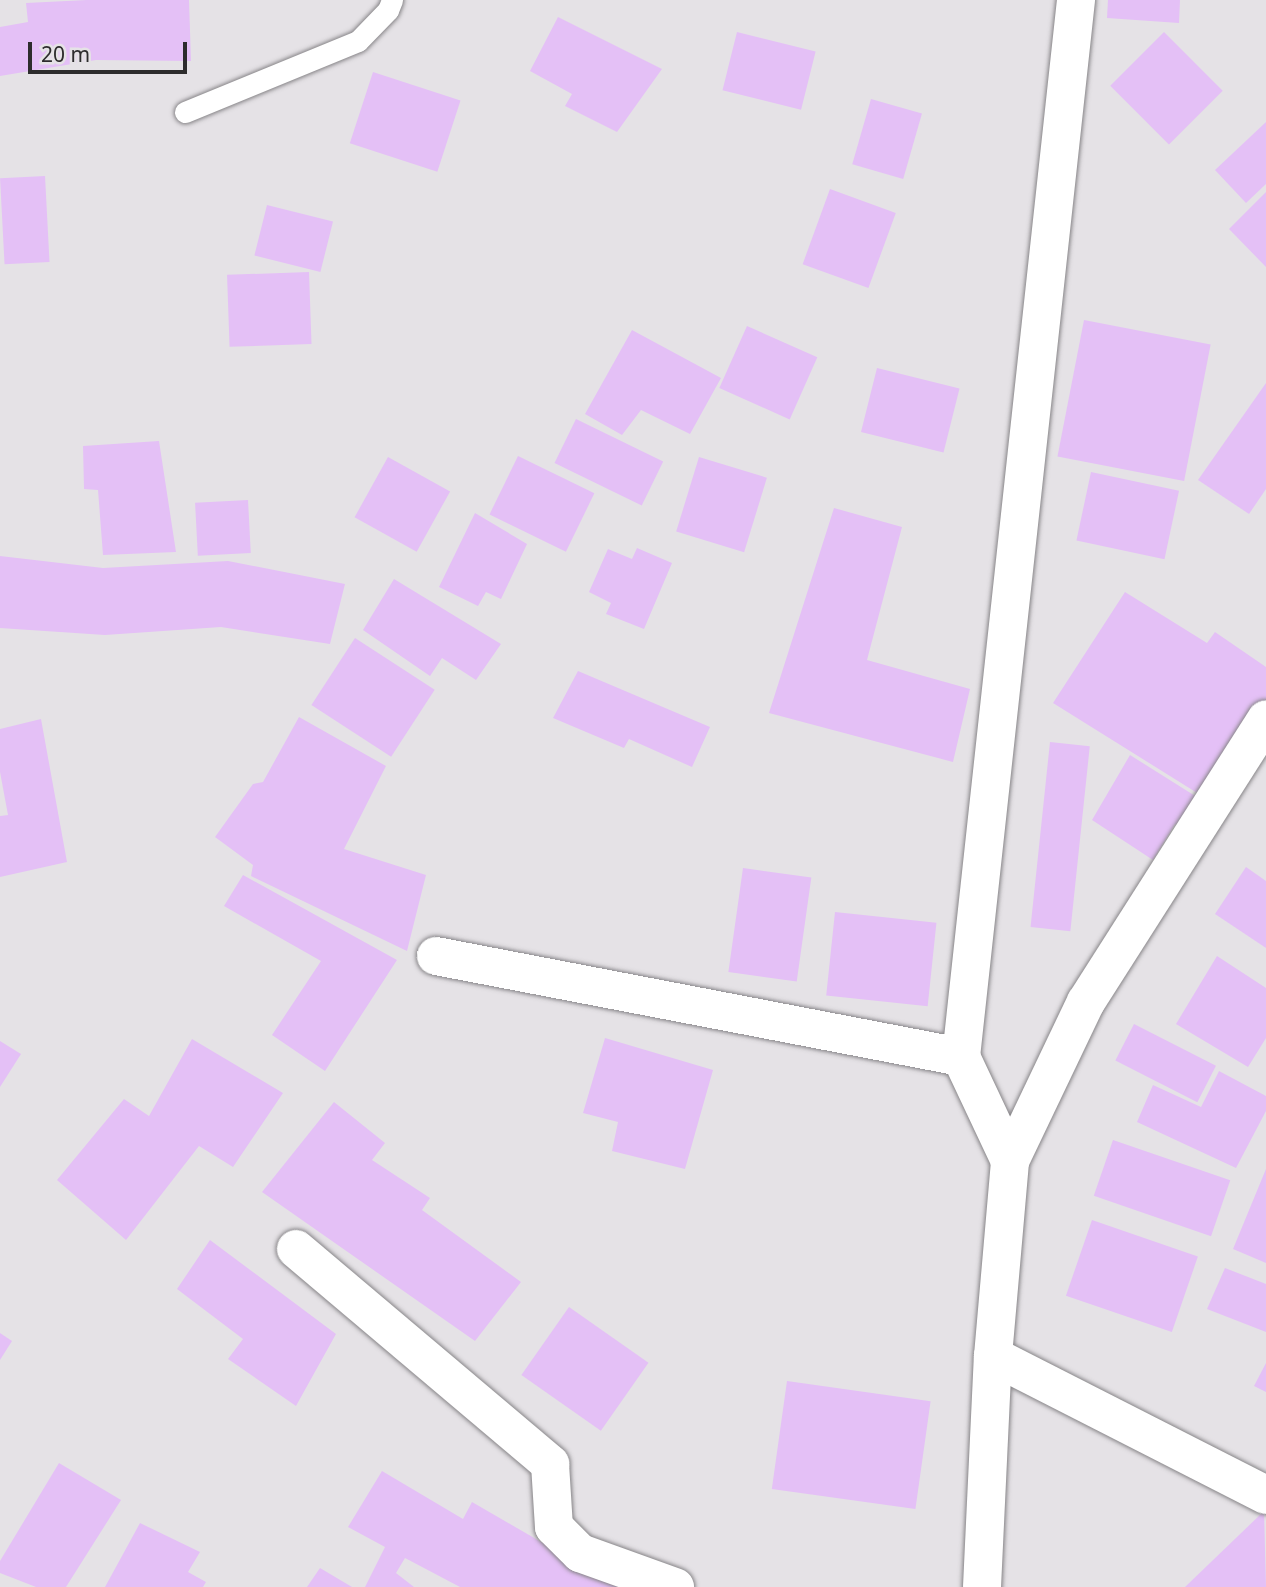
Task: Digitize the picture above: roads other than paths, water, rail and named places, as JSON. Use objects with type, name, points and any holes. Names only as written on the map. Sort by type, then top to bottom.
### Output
[{"type":"street","points":[[1010,1161],[961,1057],[1076,0]]},
{"type":"street","points":[[982,1587],[993,1356],[1010,1161],[1086,1002],[1265,723]]},
{"type":"street","points":[[436,956],[961,1057]]},
{"type":"street","points":[[296,1249],[550,1464],[554,1527],[580,1553],[675,1587]]},
{"type":"street","points":[[993,1356],[1266,1495]]},
{"type":"lane","points":[[185,111],[358,41],[388,10],[392,0]]}]
